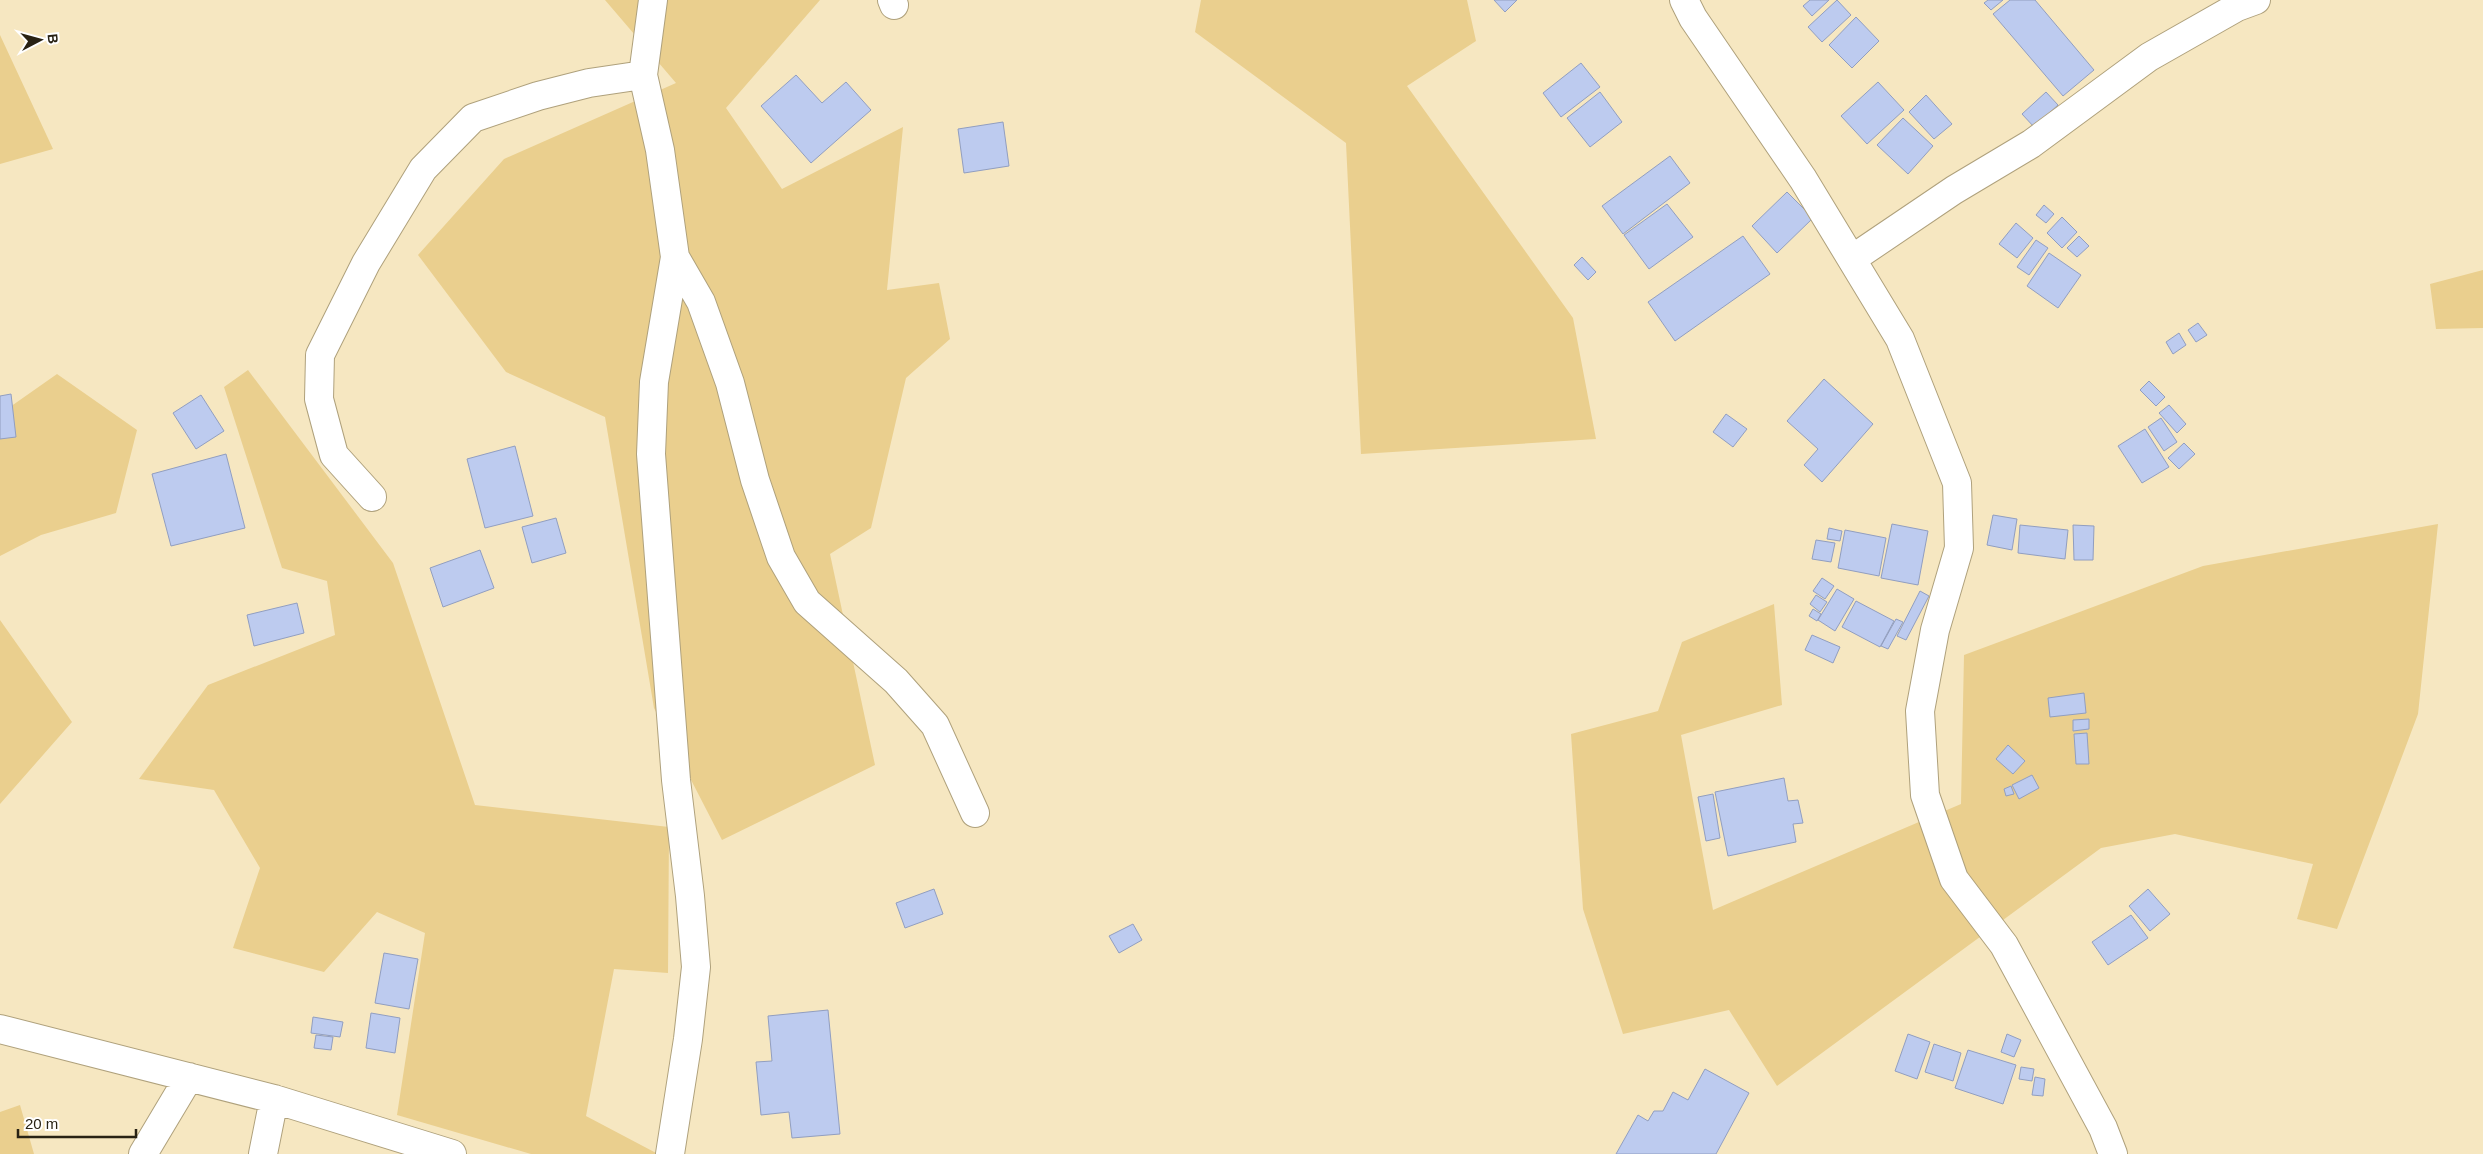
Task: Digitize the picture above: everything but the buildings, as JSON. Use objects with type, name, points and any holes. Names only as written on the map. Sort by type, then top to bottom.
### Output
[{"type":"street","points":[[653,0],[643,75],[660,150],[675,257],[654,382],[651,454],[676,780],[690,896],[696,967],[688,1039],[670,1154]]},
{"type":"street","points":[[1684,0],[1693,18],[1803,179],[1900,339],[1957,482],[1959,548],[1935,630],[1920,711],[1925,795],[1954,879],[2004,944],[2104,1128],[2113,1154]]},
{"type":"street","points":[[1852,260],[1954,190],[2032,144],[2149,57],[2237,7],[2256,0]]},
{"type":"street","points":[[372,497],[334,455],[319,399],[320,355],[366,262],[423,169],[472,118],[589,83],[643,75]]},
{"type":"street","points":[[675,257],[701,302],[727,374],[755,480],[781,557],[807,602],[896,681],[935,725],[975,813]]},
{"type":"street","points":[[0,1029],[274,1098],[452,1154]]},
{"type":"street","points":[[143,1154],[189,1077]]},
{"type":"street","points":[[263,1154],[274,1098]]},
{"type":"shaded area","points":[[605,0],[820,0],[726,108],[782,189],[903,127],[887,290],[939,283],[950,339],[906,378],[871,528],[830,554],[875,765],[722,840],[654,708],[605,417],[506,372],[418,255],[504,159],[676,83]]},
{"type":"shaded area","points":[[1201,0],[1467,0],[1476,41],[1407,86],[1573,318],[1596,439],[1361,454],[1346,143],[1195,32]]},
{"type":"shaded area","points":[[0,35],[53,149],[0,164]]},
{"type":"shaded area","points":[[2483,270],[2483,328],[2436,329],[2430,284]]},
{"type":"shaded area","points":[[248,370],[393,563],[475,805],[669,827],[668,973],[614,969],[586,1116],[658,1154],[531,1154],[397,1115],[425,933],[377,912],[324,972],[233,948],[260,868],[214,790],[139,779],[208,685],[335,635],[327,581],[282,568],[224,387]]},
{"type":"shaded area","points":[[57,374],[137,430],[116,513],[41,535],[0,556],[0,414]]},
{"type":"shaded area","points":[[2438,524],[2418,714],[2337,929],[2297,919],[2313,864],[2175,834],[2101,848],[1777,1086],[1729,1010],[1623,1034],[1583,909],[1571,734],[1658,711],[1682,642],[1774,604],[1782,705],[1681,735],[1713,910],[1961,804],[1964,655],[2203,566]]},
{"type":"shaded area","points":[[0,620],[72,722],[0,804]]},
{"type":"shaded area","points":[[20,1105],[34,1154],[0,1154],[0,1112]]}]
